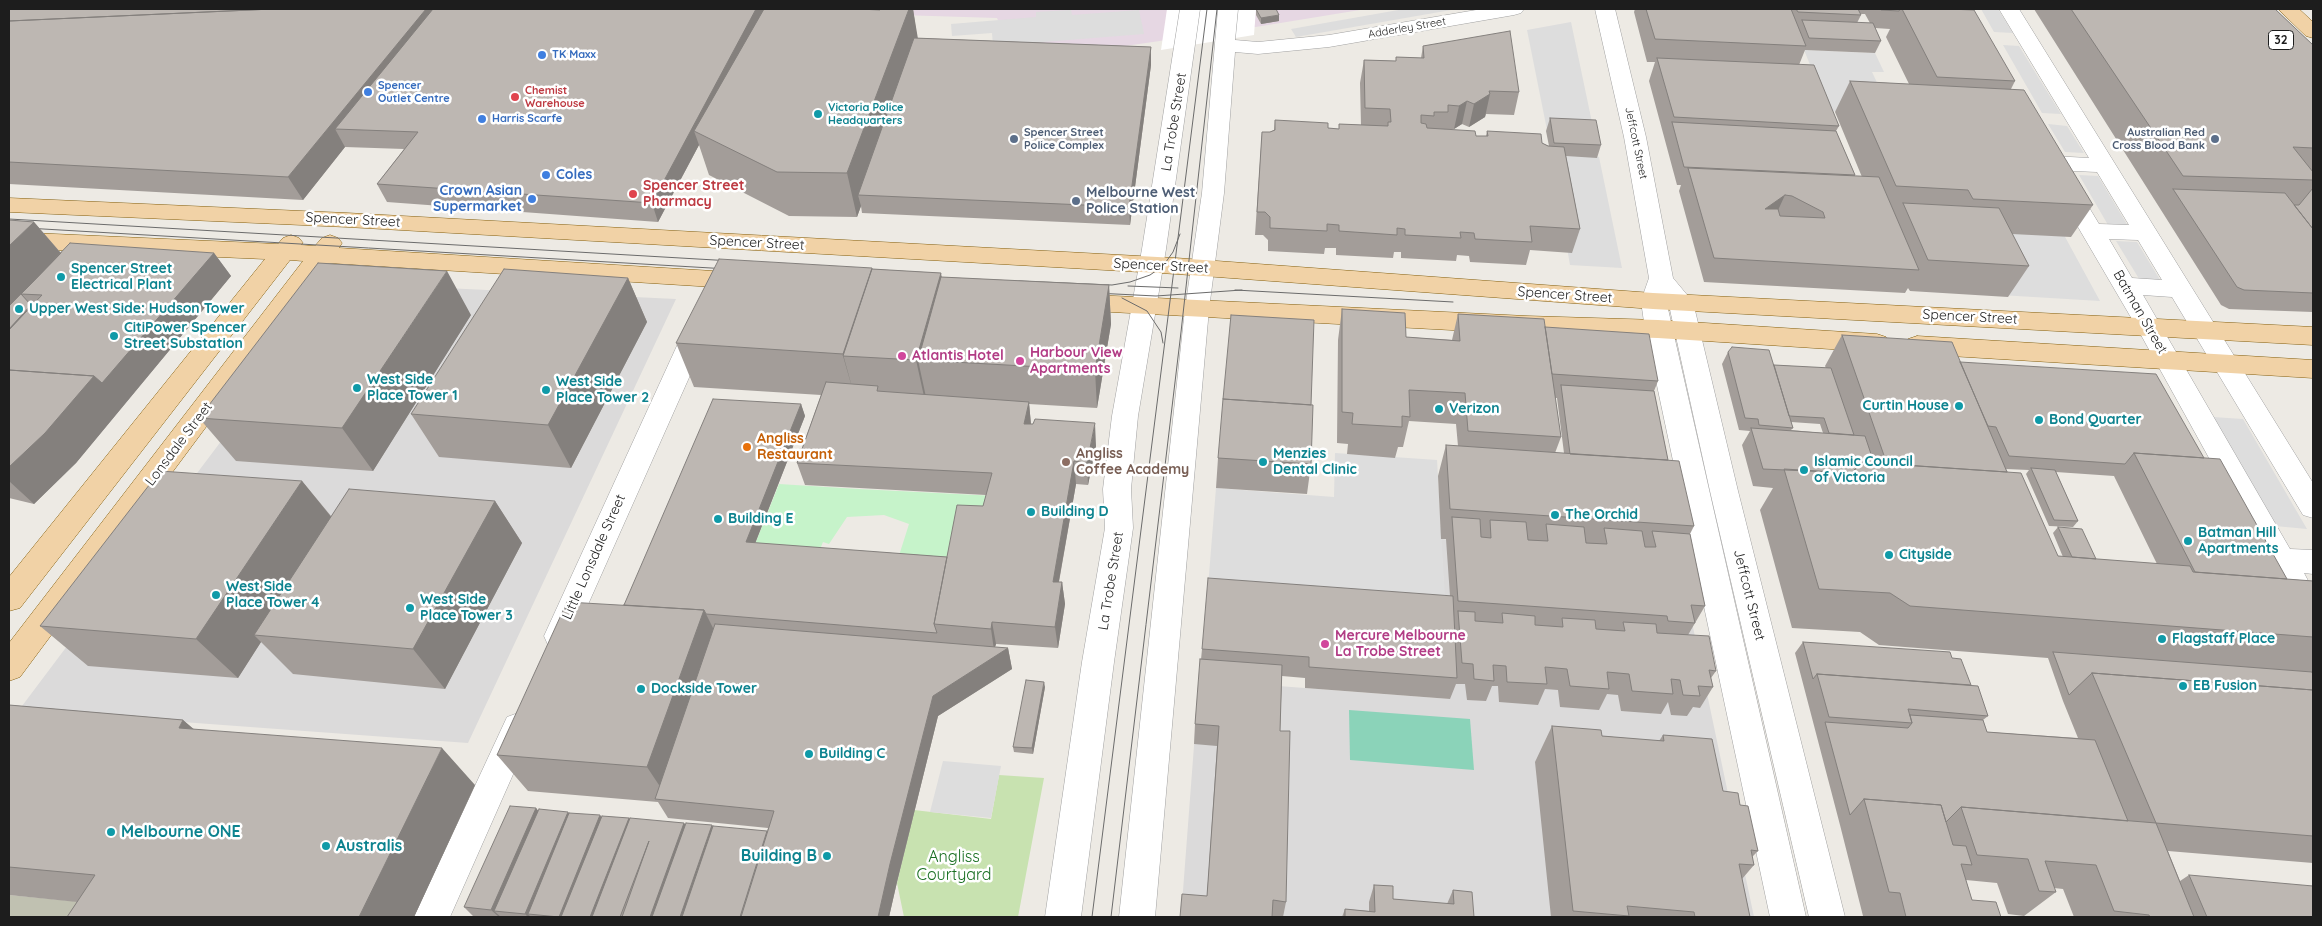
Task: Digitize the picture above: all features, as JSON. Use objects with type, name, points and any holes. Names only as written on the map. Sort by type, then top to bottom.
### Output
[{"type":"main road","name":"32","points":[[2288,9],[2313,32]]},
{"type":"main road","name":"Spencer Street","points":[[9,205],[311,218],[1204,268],[1668,308],[2046,354],[2313,369]]},
{"type":"main road","points":[[9,600],[190,367],[311,218]]},
{"type":"main road","name":"Lonsdale Street","points":[[9,667],[236,370],[347,220]]},
{"type":"main road","points":[[9,240],[321,254],[764,282]]},
{"type":"main road","points":[[720,279],[736,242]]},
{"type":"main road","name":"Spencer Street","points":[[1046,300],[1527,325],[1668,308],[2030,320],[2313,336]]},
{"type":"main road","points":[[2030,320],[2046,354]]},
{"type":"main road","points":[[190,367],[236,370]]},
{"type":"main road","points":[[9,600],[57,603]]},
{"type":"street","name":"La Trobe Street","points":[[1063,917],[1098,662],[1119,528],[1117,489],[1125,416],[1151,265],[1190,9]]},
{"type":"street","points":[[1136,917],[1197,309],[1213,193],[1228,9]]},
{"type":"street","name":"Adderley Street","points":[[1226,42],[1258,48],[1329,42],[1514,9]]},
{"type":"street","name":"Jeffcott Street","points":[[1604,9],[1635,137],[1788,917]]},
{"type":"street","points":[[2009,9],[2313,507]]},
{"type":"street","name":"Adderley Street","points":[[1224,70],[1242,64],[1287,56],[1329,42]]},
{"type":"street","name":"Batman Street","points":[[2105,166],[2047,156],[2149,326],[2313,617]]},
{"type":"street","points":[[2092,230],[2145,233]]},
{"type":"street","name":"Little Lonsdale Street","points":[[546,664],[720,279]]},
{"type":"street","points":[[2125,286],[2180,289]]},
{"type":"street","name":"Jeffcott Street","points":[[1668,308],[1827,917]]},
{"type":"street","points":[[2281,560],[2313,562]]},
{"type":"street","points":[[432,917],[530,699]]},
{"type":"shaded area","points":[[533,9],[1366,9],[1105,49],[1009,45],[997,18],[769,11]]},
{"type":"shaded area","points":[[1404,9],[1457,9],[1296,37],[1291,29]]},
{"type":"shaded area","points":[[1981,9],[1998,9],[2013,33],[1994,32]]},
{"type":"shaded area","points":[[1071,10],[1072,15],[1139,10],[1144,34],[993,46],[992,33],[952,36],[951,24],[1036,17],[1036,12]]},
{"type":"shaded area","points":[[1571,22],[1594,132],[1547,130],[1527,30]]},
{"type":"shaded area","points":[[2003,45],[2019,46],[2061,114],[2042,113]]},
{"type":"shaded area","points":[[1804,50],[1875,53],[1884,72],[1872,72],[1892,114],[1829,111]]},
{"type":"shaded area","points":[[2048,124],[2067,126],[2084,153],[2065,152]]},
{"type":"shaded area","points":[[1551,154],[1599,157],[1622,268],[1570,265]]},
{"type":"shaded area","points":[[2079,175],[2098,176],[2128,226],[2108,225]]},
{"type":"shaded area","points":[[1968,230],[2064,235],[2100,301],[2000,295]]},
{"type":"shaded area","points":[[2116,241],[2137,242],[2162,283],[2141,282]]},
{"type":"shaded area","points":[[340,283],[676,299],[468,743],[19,710]]},
{"type":"shaded area","points":[[2213,417],[2243,419],[2307,529],[2275,526]]},
{"type":"shaded area","points":[[1335,453],[1437,460],[1446,617],[1207,599],[1216,488],[1334,497]]},
{"type":"shaded area","points":[[1441,539],[1678,556],[1754,917],[1181,917],[1199,680],[1450,699]]},
{"type":"shaded area","points":[[943,761],[1001,766],[991,818],[930,812]]},
{"type":"shaded area","points":[[9,895],[147,908],[142,917],[9,917]]},
{"type":"green space","points":[[779,484],[996,496],[954,569],[896,565],[909,524],[884,515],[847,517],[829,544],[823,542],[816,559],[751,554]]},
{"type":"green space","points":[[1349,710],[1470,719],[1474,770],[1350,760]]},
{"type":"green space","name":"Angliss Courtyard","points":[[999,775],[1044,778],[1018,917],[904,917],[897,883],[914,810],[991,819]]},
{"type":"pier","points":[[1167,9],[1256,9],[1254,35],[1161,50]]},
{"type":"building","points":[[9,9],[272,9],[9,21]]},
{"type":"building","points":[[272,9],[426,9],[288,177],[9,162],[9,21]]},
{"type":"building","points":[[433,9],[756,9],[652,203],[377,184],[418,132],[335,129]]},
{"type":"building","name":"Victoria Police Headquarters","points":[[764,9],[909,9],[847,173],[777,172],[694,131]]},
{"type":"building","points":[[1256,9],[1276,9],[1279,15],[1261,18]]},
{"type":"building","points":[[1646,9],[1791,9],[1806,46],[1655,39]]},
{"type":"building","points":[[1796,9],[1858,9],[1861,15],[1798,12]]},
{"type":"building","points":[[1880,9],[1900,9],[1899,11]]},
{"type":"building","points":[[1902,9],[1974,10],[2015,81],[1937,77]]},
{"type":"building","name":"Australian Red Cross Blood Bank","points":[[2071,9],[2275,9],[2313,45],[2313,148],[2293,147],[2313,172],[2313,180],[2183,176]]},
{"type":"building","points":[[1802,20],[1873,23],[1881,41],[1809,38]]},
{"type":"building","points":[[1510,31],[1519,92],[1489,91],[1490,94],[1474,104],[1467,101],[1459,106],[1448,105],[1448,112],[1434,112],[1434,116],[1421,115],[1421,123],[1426,124],[1427,128],[1475,131],[1476,136],[1488,136],[1487,131],[1541,134],[1542,143],[1548,146],[1564,147],[1580,229],[1530,226],[1532,242],[1475,239],[1474,233],[1460,232],[1461,238],[1405,235],[1405,229],[1397,228],[1397,235],[1339,231],[1339,225],[1327,224],[1327,231],[1270,228],[1270,217],[1265,212],[1257,212],[1262,132],[1275,130],[1275,120],[1328,123],[1328,128],[1339,129],[1339,124],[1388,126],[1388,122],[1391,122],[1390,109],[1365,108],[1364,60],[1396,61],[1396,57],[1424,58],[1423,46]]},
{"type":"building","name":"Spencer Street Police Complex","points":[[914,38],[1151,47],[1129,207],[858,195]]},
{"type":"building","points":[[1657,58],[1814,65],[1839,126],[1674,117]]},
{"type":"building","points":[[1850,81],[2024,90],[2093,205],[1973,199],[1968,190],[1896,186]]},
{"type":"building","points":[[1550,118],[1596,120],[1601,145],[1554,143]]},
{"type":"building","points":[[1672,122],[1836,131],[1855,175],[1684,167]]},
{"type":"building","points":[[1688,168],[1879,177],[1919,270],[1714,258]],"holes":[[[1785,195],[1792,196],[1823,212],[1825,218],[1780,216],[1778,209],[1765,209]]]},
{"type":"building","points":[[2313,188],[2313,229],[2294,205],[2299,205]]},
{"type":"building","points":[[2173,189],[2285,193],[2313,229],[2313,293],[2244,290],[2237,287]]},
{"type":"building","points":[[1903,203],[1999,208],[2029,266],[1928,260]]},
{"type":"building","points":[[9,220],[34,222],[9,246]]},
{"type":"building","points":[[70,243],[214,253],[102,383],[94,376],[9,370],[9,330],[42,295],[21,294]]},
{"type":"building","points":[[61,253],[21,294],[31,305],[9,329],[9,306]]},
{"type":"building","points":[[719,259],[872,268],[843,354],[676,343]]},
{"type":"building","points":[[318,263],[447,271],[342,428],[199,418]]},
{"type":"building","points":[[504,269],[628,278],[548,425],[411,414]]},
{"type":"building","points":[[872,269],[941,273],[916,360],[843,356]]},
{"type":"building","points":[[941,277],[1109,285],[1095,370],[918,360]]},
{"type":"building","name":"Verizon","points":[[1342,309],[1405,313],[1406,337],[1460,341],[1458,314],[1544,319],[1561,437],[1468,431],[1465,393],[1409,390],[1410,417],[1402,416],[1402,427],[1352,424],[1353,413],[1342,412]]},
{"type":"building","points":[[1231,315],[1314,320],[1311,405],[1223,399]]},
{"type":"building","points":[[1545,327],[1649,334],[1658,381],[1552,374]]},
{"type":"building","points":[[1842,335],[1952,342],[2007,472],[1887,464]]},
{"type":"building","points":[[1732,347],[1769,350],[1793,428],[1759,425],[1758,419],[1745,418],[1728,352]]},
{"type":"building","points":[[1960,362],[2156,374],[2204,458],[2134,453],[2125,464],[2009,456],[1996,427],[1988,426]]},
{"type":"building","points":[[1774,365],[1831,368],[1854,435],[1829,433],[1824,418],[1789,416]]},
{"type":"building","points":[[9,370],[94,376],[45,433],[9,467]]},
{"type":"building","name":"Building D","points":[[826,382],[878,386],[877,391],[1029,402],[1024,424],[1033,424],[1035,419],[1095,423],[1087,463],[1074,461],[1053,582],[1062,582],[1055,627],[992,622],[991,629],[934,624],[957,505],[983,506],[992,473],[797,463]]},
{"type":"building","points":[[1561,385],[1654,391],[1668,460],[1570,454]]},
{"type":"building","name":"Building E","points":[[713,399],[801,404],[746,542],[947,557],[934,624],[937,633],[706,614],[704,610],[624,605]]},
{"type":"building","points":[[1223,399],[1313,405],[1311,464],[1218,458]]},
{"type":"building","points":[[1751,428],[1865,436],[1874,463],[1861,462],[1852,473],[1763,469]]},
{"type":"building","points":[[1446,445],[1679,461],[1694,526],[1450,509]]},
{"type":"building","points":[[2134,453],[2220,459],[2287,579],[2195,572]]},
{"type":"building","points":[[1861,462],[2021,473],[2058,556],[2190,566],[2193,572],[2313,581],[2313,637],[1910,606],[1890,593],[1819,589],[1784,469],[1852,473]]},
{"type":"building","points":[[2031,468],[2055,470],[2078,521],[2054,520]]},
{"type":"building","points":[[160,471],[302,481],[196,639],[40,626]]},
{"type":"building","points":[[349,489],[495,501],[413,649],[254,635]]},
{"type":"building","points":[[1452,517],[1480,519],[1481,537],[1491,538],[1490,520],[1526,522],[1528,540],[1548,541],[1546,524],[1584,527],[1586,543],[1607,544],[1604,528],[1642,531],[1645,547],[1656,547],[1652,531],[1690,534],[1705,606],[1691,605],[1695,623],[1668,621],[1667,616],[1458,601]]},
{"type":"building","points":[[2058,527],[2082,529],[2096,559],[2072,557]]},
{"type":"building","name":"Mercure Melbourne La Trobe Street","points":[[1208,578],[1453,596],[1457,678],[1309,667],[1309,657],[1202,649]]},
{"type":"building","points":[[567,602],[704,610],[647,767],[497,755]]},
{"type":"building","points":[[1458,611],[1475,612],[1475,621],[1503,623],[1502,613],[1535,616],[1535,625],[1563,627],[1562,618],[1595,620],[1596,629],[1625,631],[1623,622],[1656,624],[1657,633],[1709,636],[1716,671],[1709,670],[1713,687],[1698,686],[1700,696],[1683,695],[1680,680],[1671,679],[1673,694],[1632,691],[1629,674],[1607,672],[1609,689],[1570,686],[1567,669],[1545,667],[1547,684],[1507,682],[1506,666],[1493,665],[1494,681],[1474,679],[1473,664],[1462,663]]},
{"type":"building","name":"Building C","points":[[715,624],[1008,648],[933,696],[878,917],[741,917],[774,811],[655,799]]},
{"type":"building","points":[[1803,642],[1950,652],[1952,658],[1961,659],[1971,685],[1817,674],[1813,679]]},
{"type":"building","points":[[2053,652],[2312,672],[2313,690],[2092,673],[2069,695]]},
{"type":"building","points":[[1200,659],[1282,665],[1280,731],[1290,731],[1286,902],[1273,900],[1272,917],[1180,917],[1182,894],[1207,896],[1219,726],[1195,724]]},
{"type":"building","points":[[2092,673],[2313,690],[2313,836],[2156,823]]},
{"type":"building","points":[[1817,674],[1978,686],[1988,716],[1908,709],[1912,723],[1829,717]]},
{"type":"building","points":[[1026,680],[1044,682],[1032,748],[1013,747]]},
{"type":"building","points":[[9,705],[183,720],[179,728],[442,748],[359,917],[67,917],[95,875],[9,867]]},
{"type":"building","points":[[1910,715],[1983,720],[1987,732],[2095,740],[2128,821],[1961,807],[1946,822],[1941,805],[1864,799],[1850,815],[1825,722],[1908,728],[1912,723]]},
{"type":"building","points":[[1552,726],[1601,730],[1602,736],[1664,741],[1663,735],[1712,739],[1723,791],[1738,793],[1740,805],[1748,806],[1758,851],[1751,850],[1754,865],[1739,864],[1750,917],[1695,917],[1694,912],[1627,906],[1629,916],[1573,911]]},
{"type":"building","points":[[1864,799],[1941,805],[1953,845],[1966,846],[1972,865],[1961,864],[1972,900],[1996,902],[2001,917],[1906,917],[1900,893],[1889,892]]},
{"type":"building","points":[[510,806],[536,808],[491,910],[464,907]]},
{"type":"building","points":[[1961,807],[2156,823],[2194,917],[2150,917],[2149,915],[2114,911],[2096,865],[2045,861],[2056,892],[2039,891],[2028,859],[1977,855]]},
{"type":"building","points":[[539,809],[568,812],[525,914],[494,911]]},
{"type":"building","points":[[569,813],[600,815],[559,917],[528,914]]},
{"type":"building","points":[[602,816],[629,818],[590,917],[561,917]]},
{"type":"building","points":[[630,818],[684,823],[650,917],[622,917],[649,841],[620,917],[592,917]]},
{"type":"building","points":[[686,823],[712,825],[680,917],[652,917]]},
{"type":"building","points":[[713,826],[767,831],[740,917],[682,917]]},
{"type":"building","points":[[2189,875],[2313,886],[2313,917],[2207,917]]},
{"type":"building","points":[[1374,885],[1393,886],[1393,899],[1454,904],[1453,890],[1472,892],[1474,917],[1345,917],[1345,909],[1375,912]]},
{"type":"tram line","points":[[1178,240],[1207,9]]},
{"type":"tram line","points":[[1185,294],[1217,9]]},
{"type":"tram line","points":[[9,219],[732,261]]},
{"type":"tram line","points":[[9,227],[728,269]]},
{"type":"tram line","points":[[1178,240],[1180,234]]},
{"type":"tram line","points":[[1019,281],[1112,285],[1130,282],[1150,275],[1163,266],[1173,252],[1178,240]]},
{"type":"tram line","points":[[1172,288],[1178,240]]},
{"type":"tram line","points":[[1128,286],[1172,288]]},
{"type":"tram line","points":[[1171,295],[1172,288]]},
{"type":"tram line","points":[[1172,288],[1178,288]]},
{"type":"tram line","points":[[1185,294],[1239,290]]},
{"type":"tram line","points":[[1239,290],[1453,302]]},
{"type":"tram line","points":[[1095,293],[1171,295]]},
{"type":"tram line","points":[[1111,917],[1185,294]]},
{"type":"tram line","points":[[1171,295],[1185,294]]},
{"type":"tram line","points":[[1092,917],[1171,295]]},
{"type":"tram line","points":[[1122,298],[1147,311],[1161,332],[1163,343]]},
{"type":"place","name":"TK Maxx","points":[[542,55]]},
{"type":"place","name":"Spencer Outlet Centre","points":[[368,92]]},
{"type":"place","name":"Chemist Warehouse","points":[[515,97]]},
{"type":"place","name":"Victoria Police Headquarters","points":[[818,114]]},
{"type":"place","name":"Harris Scarfe","points":[[482,119]]},
{"type":"place","name":"Spencer Street Police Complex","points":[[1014,139]]},
{"type":"place","name":"Australian Red Cross Blood Bank","points":[[2215,139]]},
{"type":"place","name":"Coles","points":[[546,175]]},
{"type":"place","name":"Spencer Street Pharmacy","points":[[633,194]]},
{"type":"place","name":"Crown Asian Supermarket","points":[[532,199]]},
{"type":"place","name":"Melbourne West Police Station","points":[[1076,201]]},
{"type":"place","name":"Spencer Street Electrical Plant","points":[[61,277]]},
{"type":"place","name":"Upper West Side: Hudson Tower","points":[[19,309]]},
{"type":"place","name":"CitiPower Spencer Street Substation","points":[[114,336]]},
{"type":"place","name":"Atlantis Hotel","points":[[902,356]]},
{"type":"place","name":"Harbour View Apartments","points":[[1020,361]]},
{"type":"place","name":"West Side Place Tower 1","points":[[357,388]]},
{"type":"place","name":"West Side Place Tower 2","points":[[546,390]]},
{"type":"place","name":"Curtin House","points":[[1959,406]]},
{"type":"place","name":"Verizon","points":[[1439,409]]},
{"type":"place","name":"Bond Quarter","points":[[2039,420]]},
{"type":"place","name":"Angliss Restaurant","points":[[747,447]]},
{"type":"place","name":"Angliss Coffee Academy","points":[[1066,462]]},
{"type":"place","name":"Menzies Dental Clinic","points":[[1263,462]]},
{"type":"place","name":"Islamic Council of Victoria","points":[[1804,470]]},
{"type":"place","name":"Building D","points":[[1031,512]]},
{"type":"place","name":"The Orchid","points":[[1555,515]]},
{"type":"place","name":"Building E","points":[[718,519]]},
{"type":"place","name":"Batman Hill Apartments","points":[[2188,541]]},
{"type":"place","name":"Cityside","points":[[1889,555]]},
{"type":"place","name":"West Side Place Tower 4","points":[[216,595]]},
{"type":"place","name":"West Side Place Tower 3","points":[[410,608]]},
{"type":"place","name":"Flagstaff Place","points":[[2162,639]]},
{"type":"place","name":"Mercure Melbourne La Trobe Street","points":[[1325,644]]},
{"type":"place","name":"EB Fusion","points":[[2183,686]]},
{"type":"place","name":"Dockside Tower","points":[[641,689]]},
{"type":"place","name":"Building C","points":[[809,754]]},
{"type":"place","name":"Melbourne ONE","points":[[111,832]]},
{"type":"place","name":"Australis","points":[[326,846]]},
{"type":"place","name":"Building B","points":[[827,856]]}]
